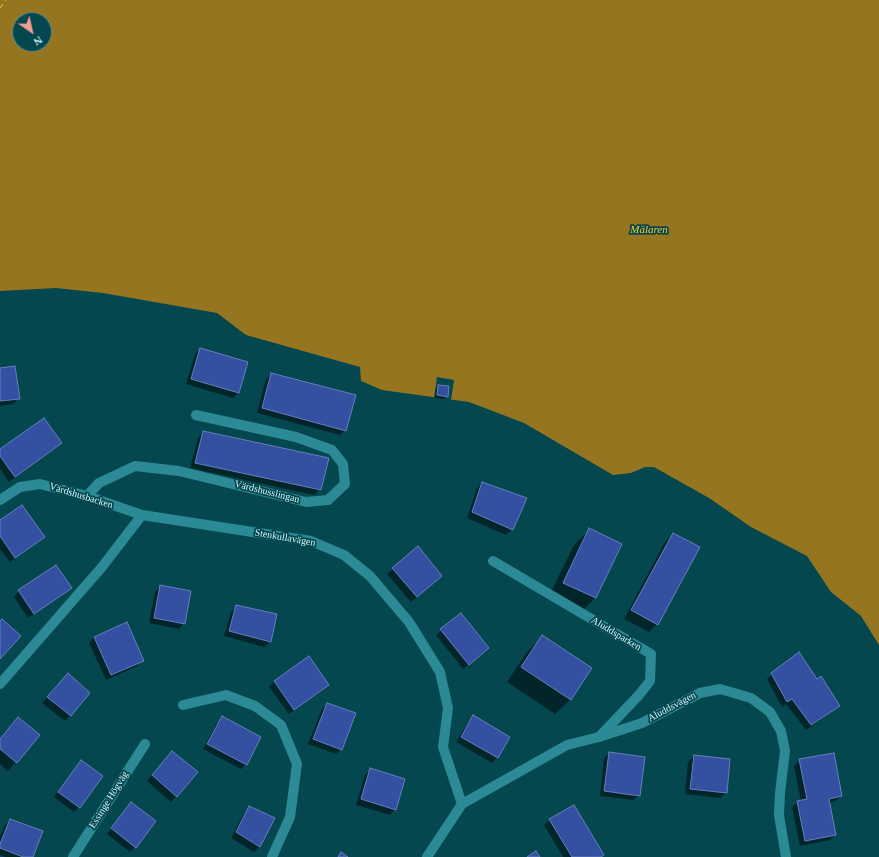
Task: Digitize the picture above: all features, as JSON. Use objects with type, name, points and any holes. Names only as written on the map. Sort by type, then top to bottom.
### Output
[{"type":"street","name":"Värdshusslingan","points":[[88,496],[98,483],[135,466],[179,471],[306,502],[328,500],[345,484],[343,464],[332,450],[296,437],[196,415]]},
{"type":"street","name":"Värdshusbacken","points":[[0,500],[20,487],[40,484],[88,496],[142,515]]},
{"type":"street","points":[[0,684],[102,567],[142,515]]},
{"type":"street","name":"Stenkullavägen","points":[[142,515],[311,541],[344,555],[370,576],[409,622],[440,672],[448,708],[443,747],[462,804]]},
{"type":"street","name":"Aluddsparken","points":[[493,561],[651,654],[650,681],[639,695],[599,737]]},
{"type":"street","name":"Aluddsvägen","points":[[462,804],[567,745],[599,737],[642,723],[700,692],[720,689],[751,698],[770,712],[781,731],[785,751],[779,815],[786,857]]},
{"type":"street","points":[[183,705],[226,695],[256,706],[281,725],[297,764],[290,817],[272,857]]},
{"type":"street","name":"Essinge Högväg","points":[[73,857],[145,744]]},
{"type":"street","points":[[428,856],[462,804]]},
{"type":"water","name":"Mälaren","points":[[0,0],[879,0],[879,645],[861,616],[831,592],[807,556],[751,527],[709,498],[654,467],[645,467],[631,473],[613,475],[524,423],[469,402],[382,390],[361,381],[360,367],[246,335],[217,313],[103,293],[56,288],[0,291]]},
{"type":"pier","points":[[437,377],[454,380],[451,400],[434,398]]},
{"type":"building","points":[[200,348],[248,362],[239,393],[191,379]]},
{"type":"building","points":[[15,366],[20,399],[0,401],[0,368]]},
{"type":"building","points":[[271,373],[356,395],[346,431],[262,408]]},
{"type":"building","points":[[438,385],[449,386],[448,397],[437,395]]},
{"type":"building","points":[[44,418],[62,443],[15,477],[0,456],[0,449]]},
{"type":"building","points":[[203,431],[329,458],[321,490],[195,463]]},
{"type":"building","points":[[482,482],[527,498],[513,530],[472,512]]},
{"type":"building","points":[[22,505],[45,537],[15,558],[0,536],[0,520]]},
{"type":"building","points":[[589,528],[622,544],[596,598],[563,583]]},
{"type":"building","points":[[673,533],[700,547],[658,625],[631,610]]},
{"type":"building","points":[[418,546],[442,576],[417,597],[392,568]]},
{"type":"building","points":[[56,565],[72,588],[34,614],[18,590]]},
{"type":"building","points":[[160,585],[191,591],[185,624],[154,618]]},
{"type":"building","points":[[236,605],[277,614],[271,642],[229,631]]},
{"type":"building","points":[[461,613],[489,648],[469,665],[440,629]]},
{"type":"building","points":[[2,619],[21,636],[0,659],[0,621]]},
{"type":"building","points":[[127,622],[144,661],[111,675],[94,637]]},
{"type":"building","points":[[542,635],[592,668],[571,700],[521,667]]},
{"type":"building","points":[[799,652],[817,679],[821,676],[840,706],[811,725],[792,699],[787,702],[771,673]]},
{"type":"building","points":[[309,656],[329,685],[294,710],[274,681]]},
{"type":"building","points":[[68,673],[90,693],[71,716],[47,697]]},
{"type":"building","points":[[327,703],[356,713],[342,750],[313,739]]},
{"type":"building","points":[[473,715],[510,737],[498,758],[461,737]]},
{"type":"building","points":[[222,716],[261,737],[247,765],[207,744]]},
{"type":"building","points":[[18,717],[40,735],[17,763],[0,749],[0,739]]},
{"type":"building","points":[[172,751],[198,772],[177,797],[152,775]]},
{"type":"building","points":[[609,752],[645,757],[640,796],[604,791]]},
{"type":"building","points":[[834,753],[842,796],[829,799],[836,835],[805,841],[797,801],[807,799],[799,759]]},
{"type":"building","points":[[694,755],[730,759],[727,793],[690,789]]},
{"type":"building","points":[[81,760],[103,776],[80,808],[58,792]]},
{"type":"building","points":[[370,768],[405,779],[396,810],[361,799]]},
{"type":"building","points":[[131,802],[156,821],[136,848],[111,828]]},
{"type":"building","points":[[574,805],[604,855],[601,857],[572,857],[549,819]]},
{"type":"building","points":[[249,806],[275,818],[260,847],[236,832]]},
{"type":"building","points":[[10,819],[43,831],[33,857],[23,857],[0,848],[0,844]]},
{"type":"building","points":[[536,851],[540,857],[527,857]]},
{"type":"building","points":[[341,852],[348,857],[338,857]]},
{"type":"ferry route","points":[[0,8],[6,0]]}]
